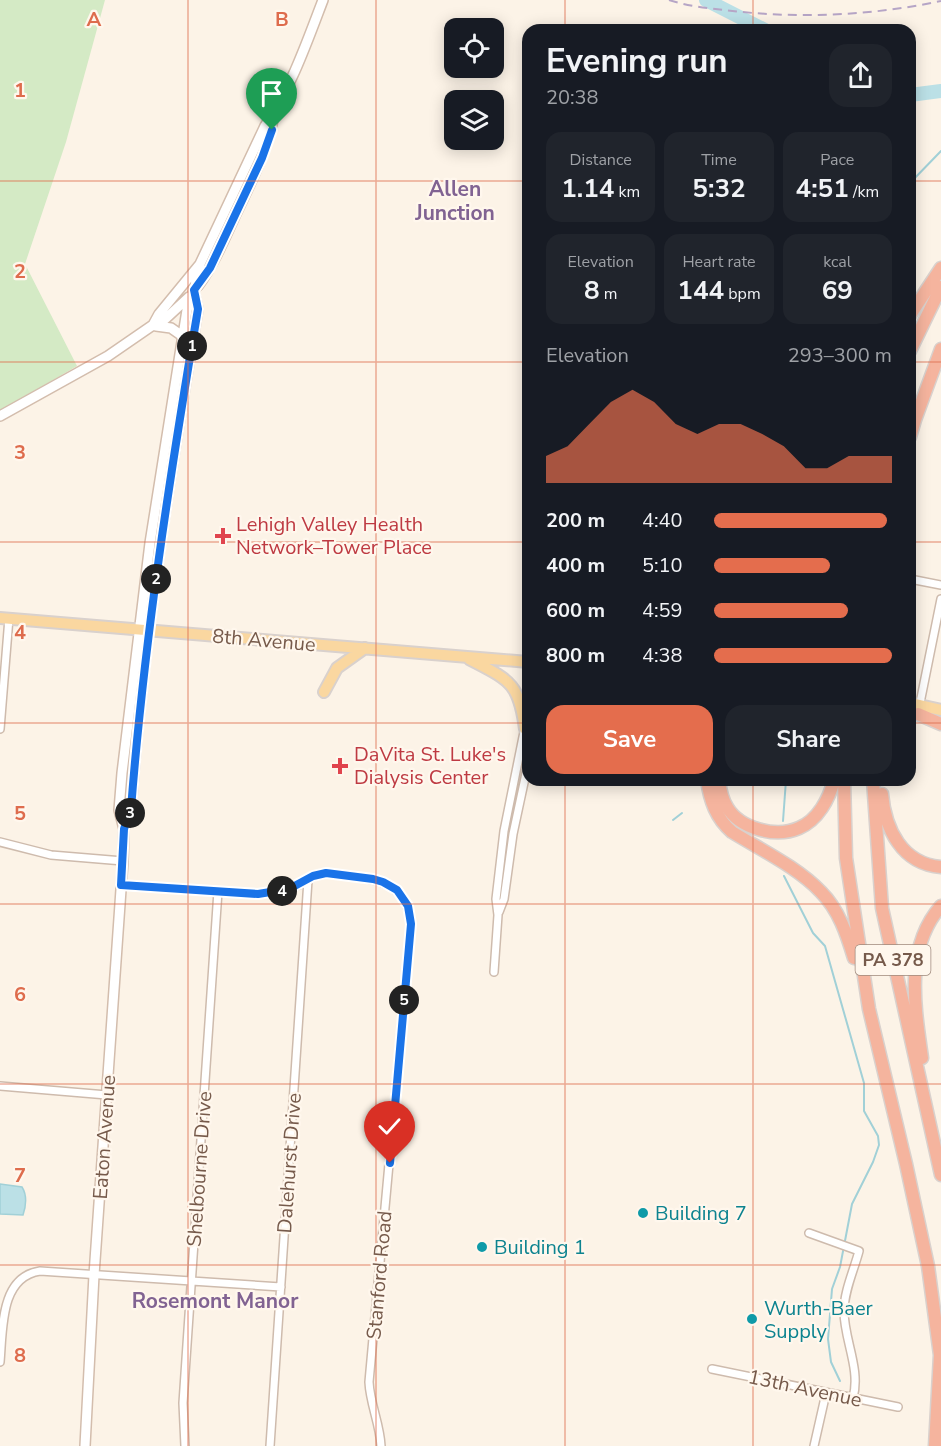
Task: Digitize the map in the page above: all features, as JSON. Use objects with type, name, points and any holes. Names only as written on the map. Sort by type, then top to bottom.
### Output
[{"type":"highway","points":[[916,306],[941,268]]},
{"type":"highway","points":[[916,339],[941,287]]},
{"type":"highway","points":[[916,417],[941,349]]},
{"type":"highway","points":[[916,709],[941,724]]},
{"type":"highway","points":[[708,786],[711,802],[723,824],[799,874],[821,891],[829,902],[846,932],[869,1009]]},
{"type":"highway","points":[[720,786],[728,808],[740,821],[758,829],[779,832],[800,828],[809,822],[822,808],[833,786]]},
{"type":"highway","name":"PA 378","points":[[844,786],[846,858],[869,1009],[928,1266],[940,1355],[935,1446]]},
{"type":"highway","name":"PA 378","points":[[873,786],[882,908],[941,1175]]},
{"type":"highway","points":[[881,786],[887,823],[896,840],[915,859],[924,864],[941,867]]},
{"type":"highway","points":[[933,1137],[917,1018],[915,977],[920,943],[930,920],[941,906]]},
{"type":"main road","name":"8th Avenue","points":[[4,618],[522,661]]},
{"type":"main road","points":[[324,692],[337,668],[365,648]]},
{"type":"main road","points":[[464,656],[502,678],[515,689],[522,707]]},
{"type":"main road","points":[[916,708],[941,710]]},
{"type":"main road","points":[[916,708],[941,718]]},
{"type":"street","points":[[153,325],[159,314],[200,264],[264,126],[275,111],[308,40],[323,0]]},
{"type":"street","points":[[0,416],[108,356],[176,311],[210,268],[262,158],[272,130],[275,111]]},
{"type":"street","name":"Eaton Avenue","points":[[85,1446],[94,1275],[124,829],[131,809],[144,630],[182,338],[200,264]]},
{"type":"street","name":"Eaton Avenue","points":[[144,630],[198,309],[194,290]]},
{"type":"street","points":[[153,325],[171,328],[182,338]]},
{"type":"street","points":[[916,580],[941,585]]},
{"type":"street","points":[[916,704],[941,599]]},
{"type":"street","points":[[0,729],[4,618]]},
{"type":"street","points":[[494,972],[498,915],[496,899],[504,831],[522,744]]},
{"type":"street","points":[[498,915],[504,899],[513,834],[523,786]]},
{"type":"street","points":[[0,842],[51,855],[123,861]]},
{"type":"street","name":"Stanford Road","points":[[308,880],[326,873],[383,882],[397,890],[408,906],[411,924],[369,1382],[381,1446]]},
{"type":"street","points":[[121,885],[240,893],[276,892],[308,880]]},
{"type":"street","name":"Dalehurst Drive","points":[[270,1446],[308,880]]},
{"type":"street","name":"Shelbourne Drive","points":[[184,1446],[183,1403],[218,891]]},
{"type":"street","points":[[0,1086],[107,1095]]},
{"type":"street","points":[[809,1233],[859,1251],[844,1308],[856,1374],[853,1398]]},
{"type":"street","points":[[0,1362],[5,1301],[8,1291],[17,1279],[31,1272],[281,1287]]},
{"type":"street","name":"13th Avenue","points":[[712,1369],[898,1407]]},
{"type":"street","points":[[814,1446],[825,1393]]},
{"type":"green space","points":[[0,0],[105,0],[66,142],[25,264],[77,366],[0,411]]},
{"type":"water","points":[[0,1184],[22,1187],[26,1201],[23,1215],[0,1214]]},
{"type":"waterway","points":[[706,0],[753,24]]},
{"type":"waterway","points":[[916,94],[941,91]]},
{"type":"waterway","points":[[916,177],[941,151]]},
{"type":"waterway","points":[[783,821],[786,786]]},
{"type":"waterway","points":[[673,820],[682,813]]},
{"type":"waterway","points":[[784,876],[813,933],[825,946],[864,1083],[864,1111],[878,1136],[879,1145],[852,1204],[840,1267],[832,1289],[828,1339],[831,1362],[840,1381]]},
{"type":"railway","points":[[669,0],[751,13],[806,15],[860,13],[941,1]]},
{"type":"place","name":"Lehigh Valley Health Network–Tower Place","points":[[223,536]]},
{"type":"place","name":"DaVita St. Luke's Dialysis Center","points":[[340,766]]},
{"type":"place","name":"Building 7","points":[[643,1213]]},
{"type":"place","name":"Building 1","points":[[482,1247]]},
{"type":"place","name":"Wurth-Baer Supply","points":[[752,1319]]},
{"type":"district","name":"Allen Junction","points":[[455,201]]},
{"type":"district","name":"Rosemont Manor","points":[[215,1301]]},
{"type":"route","points":[[272,130],[262,158],[210,268],[194,290],[198,309],[171,473],[149,630],[131,809],[124,829],[121,885],[258,894],[289,889],[313,876],[326,873],[373,879],[397,890],[408,906],[411,924],[390,1163]]}]
